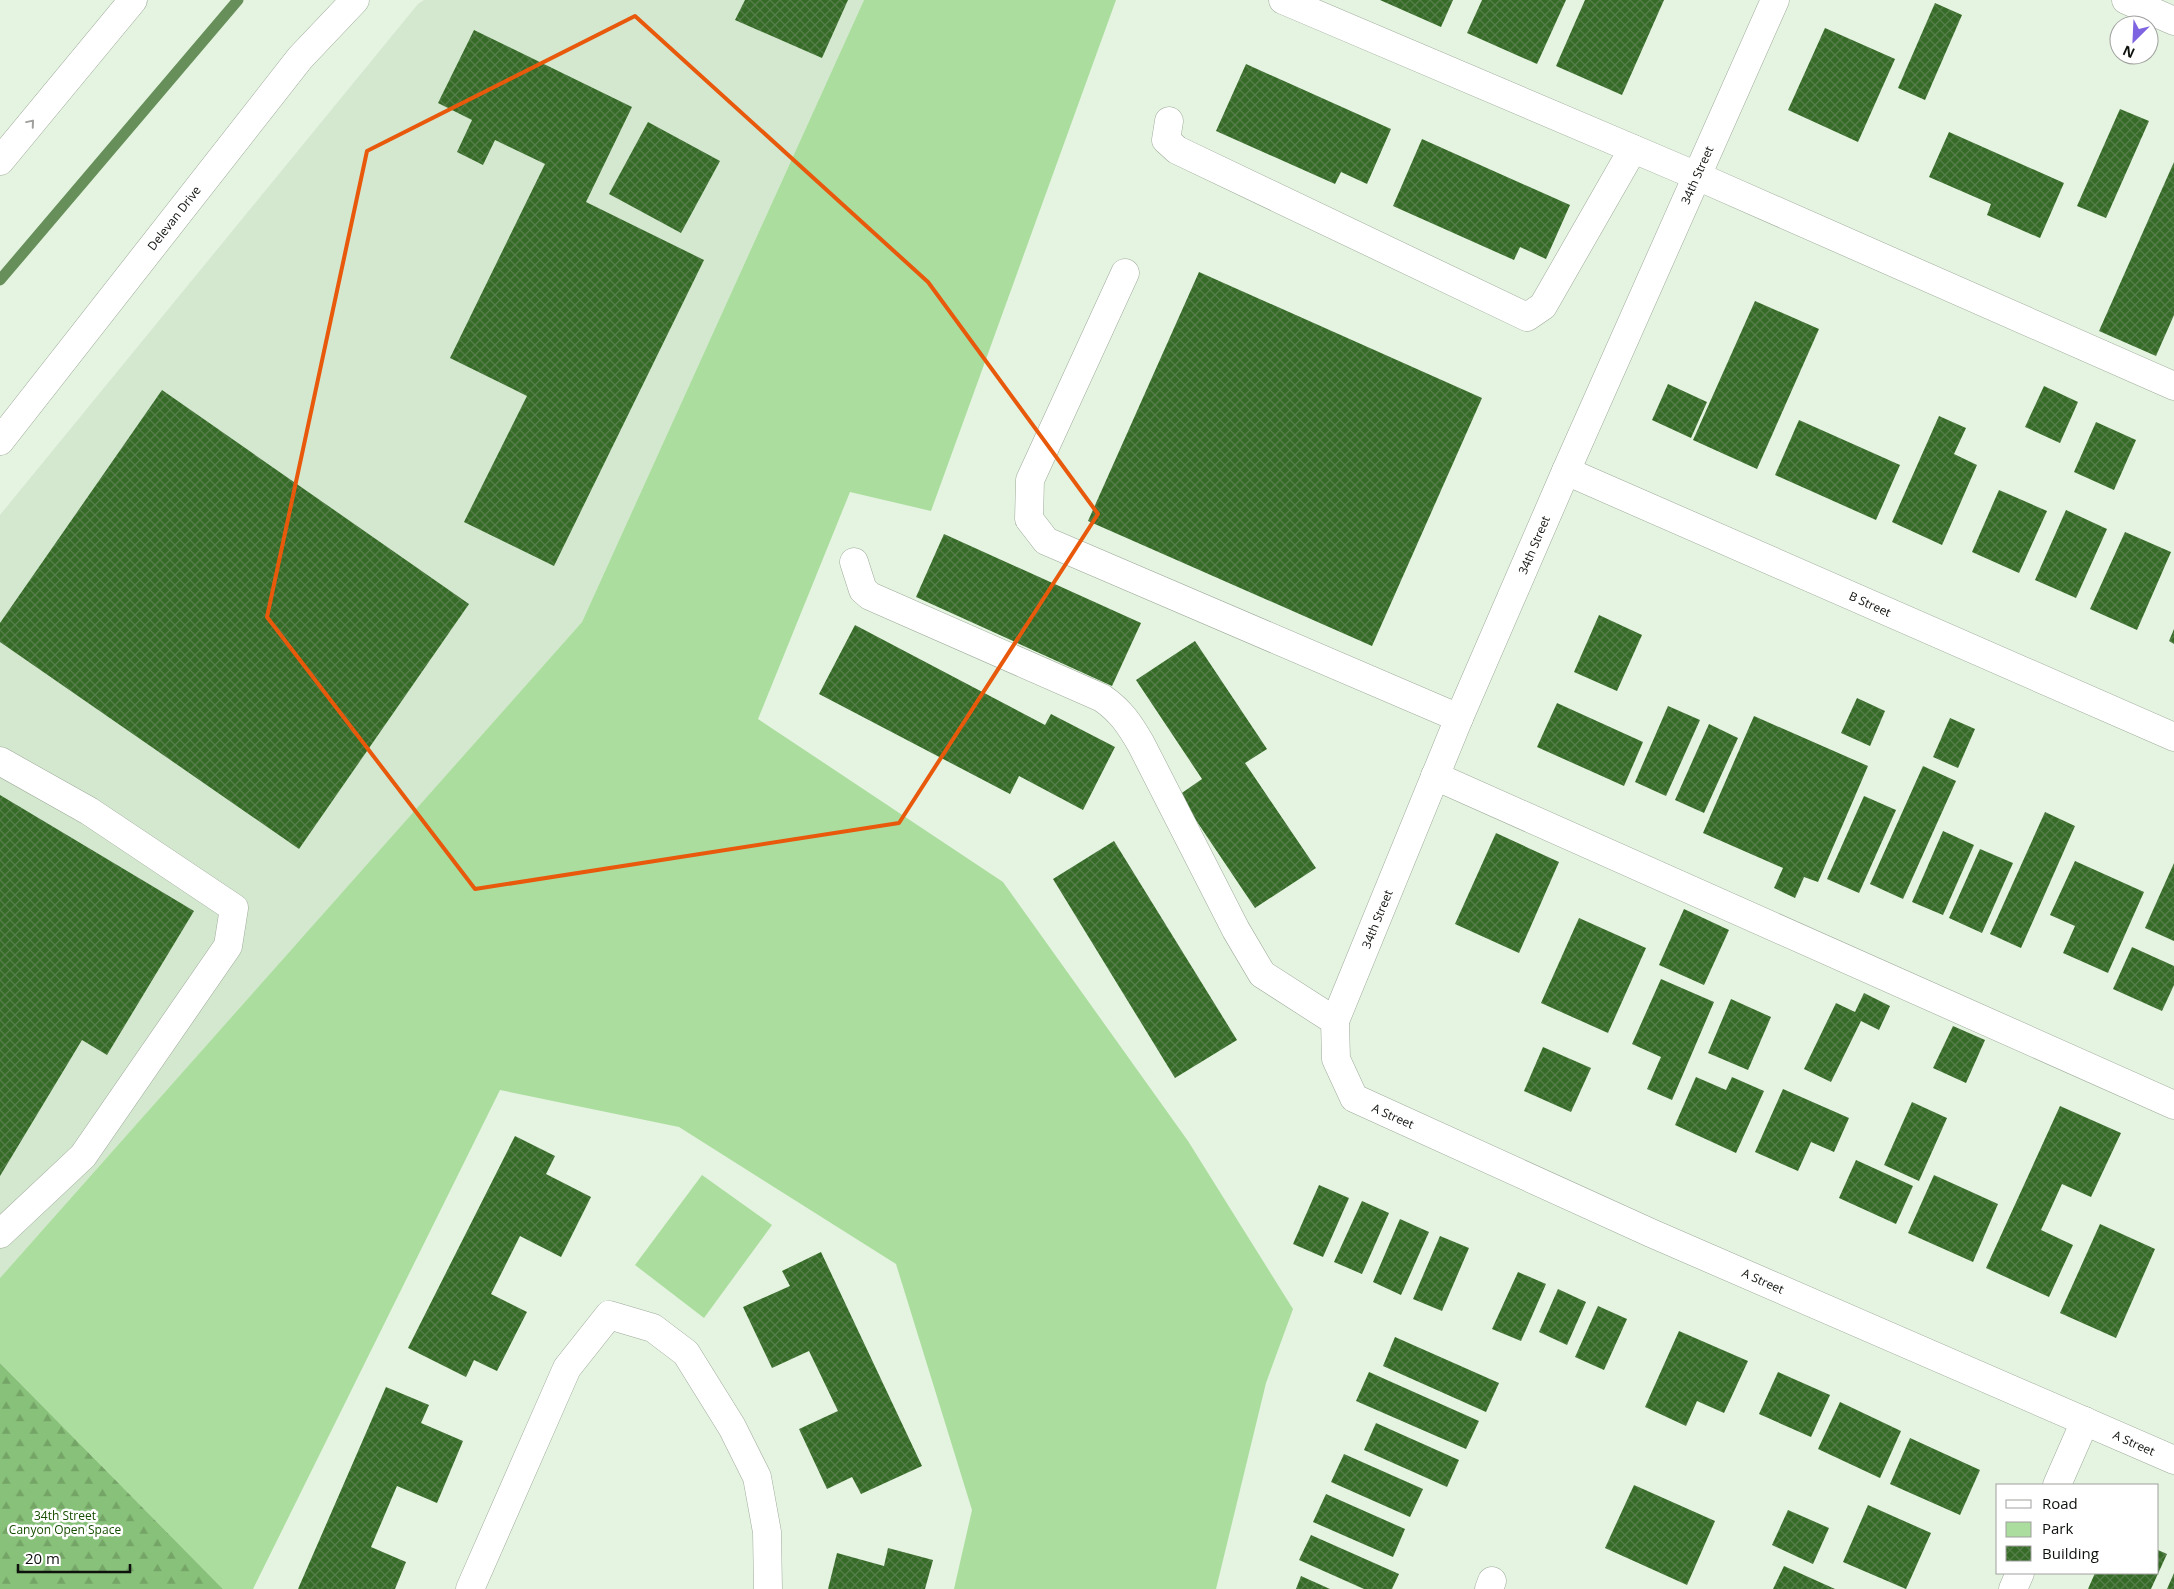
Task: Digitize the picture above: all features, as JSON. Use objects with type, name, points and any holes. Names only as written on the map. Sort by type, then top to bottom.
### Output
[{"type":"main road","points":[[0,161],[133,0]]},
{"type":"main road","name":"Delevan Drive","points":[[0,441],[300,58],[355,0]]},
{"type":"main road","points":[[1283,0],[1697,176],[2174,386]]},
{"type":"main road","name":"34th Street","points":[[1354,1098],[1336,1059],[1335,1021],[1459,718],[1566,471],[1775,0]]},
{"type":"main road","points":[[2126,0],[2174,21]]},
{"type":"main road","points":[[1169,121],[1166,140],[1177,150],[1527,317],[1543,306],[1633,149]]},
{"type":"main road","points":[[1125,273],[1030,480],[1029,519],[1046,541],[1459,718]]},
{"type":"main road","name":"B Street","points":[[1566,471],[2174,737]]},
{"type":"main road","points":[[854,562],[863,590],[870,596],[1102,698],[1120,712],[1141,744],[1232,922],[1262,974],[1335,1021]]},
{"type":"main road","points":[[0,761],[89,811],[234,908],[228,946],[83,1156],[0,1234]]},
{"type":"main road","points":[[1435,776],[2174,1105]]},
{"type":"main road","name":"A Street","points":[[1354,1098],[1660,1236],[2174,1460]]},
{"type":"main road","points":[[470,1589],[567,1368],[609,1315],[652,1328],[686,1353],[732,1427],[757,1477],[767,1532],[768,1589]]},
{"type":"main road","points":[[2057,1484],[2085,1421]]},
{"type":"main road","points":[[2013,1589],[2020,1574]]},
{"type":"highlighted area","points":[[635,16],[928,282],[1098,514],[899,823],[475,889],[267,617],[367,151]]},
{"type":"shaded area","points":[[424,0],[864,0],[582,622],[0,1278],[0,515],[418,4]]},
{"type":"green space","points":[[864,0],[1116,0],[931,511],[850,492],[758,719],[1003,882],[1188,1141],[1293,1309],[1266,1383],[1216,1589],[954,1589],[972,1510],[896,1264],[679,1127],[500,1090],[253,1589],[223,1589],[0,1363],[0,1278],[582,622]]},
{"type":"green space","points":[[702,1175],[772,1225],[704,1318],[635,1265]]},
{"type":"green space","name":"34th Street Canyon Open Space","points":[[0,1363],[223,1589],[0,1589]]},
{"type":"building","points":[[745,0],[848,0],[822,58],[735,20]]},
{"type":"building","points":[[1380,0],[1453,0],[1441,27]]},
{"type":"building","points":[[1482,0],[1566,0],[1537,64],[1467,33]]},
{"type":"building","points":[[1585,0],[1664,0],[1622,95],[1556,66]]},
{"type":"building","points":[[1935,3],[1962,15],[1925,100],[1898,88]]},
{"type":"building","points":[[1825,28],[1895,59],[1858,142],[1788,110]]},
{"type":"building","points":[[474,30],[632,107],[586,202],[704,260],[554,566],[464,522],[527,396],[450,358],[545,164],[495,140],[483,165],[457,152],[472,120],[438,103]]},
{"type":"building","points":[[1246,64],[1391,129],[1367,184],[1341,172],[1335,184],[1216,131]]},
{"type":"building","points":[[2120,109],[2149,121],[2106,218],[2077,206]]},
{"type":"building","points":[[648,122],[720,161],[681,233],[609,194]]},
{"type":"building","points":[[1949,132],[2064,183],[2040,238],[1987,215],[1991,204],[1929,177]]},
{"type":"building","points":[[1422,139],[1570,205],[1546,259],[1520,247],[1514,260],[1393,206]]},
{"type":"building","points":[[2174,162],[2174,315],[2156,356],[2099,331]]},
{"type":"building","points":[[1199,272],[1482,398],[1372,646],[1088,521]]},
{"type":"building","points":[[1755,301],[1819,329],[1757,469],[1693,440]]},
{"type":"building","points":[[1668,384],[1707,402],[1691,438],[1652,420]]},
{"type":"building","points":[[2044,386],[2078,402],[2060,443],[2025,427]]},
{"type":"building","points":[[162,390],[469,604],[299,849],[0,642],[0,623]]},
{"type":"building","points":[[1939,416],[1966,428],[1954,454],[1977,465],[1942,545],[1892,522]]},
{"type":"building","points":[[1799,420],[1900,465],[1876,520],[1775,475]]},
{"type":"building","points":[[2096,422],[2136,440],[2114,490],[2074,472]]},
{"type":"building","points":[[1999,490],[2047,511],[2019,573],[1972,552]]},
{"type":"building","points":[[2066,510],[2107,529],[2076,598],[2035,580]]},
{"type":"building","points":[[2125,532],[2171,552],[2137,630],[2090,609]]},
{"type":"building","points":[[944,534],[1141,623],[1112,686],[916,597]]},
{"type":"building","points":[[1599,615],[1642,635],[1617,691],[1574,672]]},
{"type":"building","points":[[855,625],[1045,725],[1051,714],[1115,747],[1083,810],[1019,776],[1010,794],[819,694]]},
{"type":"building","points":[[2174,629],[2174,644],[2169,641]]},
{"type":"building","points":[[1195,641],[1267,749],[1245,763],[1316,868],[1255,908],[1179,795],[1202,779],[1136,680]]},
{"type":"building","points":[[1857,698],[1885,711],[1870,746],[1841,733]]},
{"type":"building","points":[[1557,703],[1643,742],[1624,786],[1537,747]]},
{"type":"building","points":[[1668,706],[1700,720],[1666,796],[1635,782]]},
{"type":"building","points":[[1754,716],[1868,766],[1818,882],[1804,877],[1795,898],[1774,888],[1783,868],[1703,833]]},
{"type":"building","points":[[1950,718],[1975,729],[1958,768],[1933,757]]},
{"type":"building","points":[[1709,724],[1738,738],[1704,813],[1675,800]]},
{"type":"building","points":[[1923,766],[1956,781],[1903,899],[1870,884]]},
{"type":"building","points":[[0,795],[194,911],[107,1055],[82,1040],[0,1176]]},
{"type":"building","points":[[1864,796],[1896,810],[1859,893],[1827,879]]},
{"type":"building","points":[[2045,812],[2075,826],[2021,948],[1990,934]]},
{"type":"building","points":[[1943,831],[1974,845],[1943,915],[1912,902]]},
{"type":"building","points":[[1496,833],[1559,862],[1519,953],[1455,924]]},
{"type":"building","points":[[1114,841],[1237,1040],[1175,1078],[1053,879]]},
{"type":"building","points":[[1980,849],[2013,863],[1982,933],[1949,918]]},
{"type":"building","points":[[2075,861],[2144,892],[2108,973],[2063,953],[2075,926],[2050,915]]},
{"type":"building","points":[[2174,863],[2174,941],[2145,928]]},
{"type":"building","points":[[1684,909],[1729,930],[1704,985],[1659,965]]},
{"type":"building","points":[[1579,918],[1646,948],[1608,1033],[1541,1003]]},
{"type":"building","points":[[2132,947],[2174,966],[2174,985],[2162,1011],[2113,989]]},
{"type":"building","points":[[1661,979],[1714,1002],[1672,1100],[1647,1089],[1661,1057],[1632,1044]]},
{"type":"building","points":[[1864,993],[1890,1006],[1879,1030],[1861,1021],[1831,1082],[1804,1069],[1836,1003],[1855,1012]]},
{"type":"building","points":[[1731,999],[1771,1017],[1748,1070],[1708,1053]]},
{"type":"building","points":[[1953,1026],[1985,1040],[1966,1083],[1933,1068]]},
{"type":"building","points":[[1543,1047],[1591,1068],[1571,1112],[1524,1091]]},
{"type":"building","points":[[1696,1077],[1726,1090],[1732,1077],[1764,1091],[1736,1153],[1675,1125]]},
{"type":"building","points":[[1783,1089],[1849,1118],[1834,1152],[1811,1142],[1798,1171],[1755,1152]]},
{"type":"building","points":[[1912,1102],[1947,1118],[1919,1181],[1884,1165]]},
{"type":"building","points":[[2060,1106],[2121,1133],[2091,1197],[2062,1184],[2041,1230],[2073,1245],[2049,1297],[1986,1268]]},
{"type":"building","points":[[515,1136],[555,1156],[546,1174],[591,1197],[561,1257],[520,1236],[491,1294],[527,1312],[497,1371],[474,1360],[466,1377],[408,1348]]},
{"type":"building","points":[[1856,1160],[1913,1186],[1896,1224],[1839,1198]]},
{"type":"building","points":[[1934,1175],[1998,1204],[1973,1262],[1908,1233]]},
{"type":"building","points":[[1319,1185],[1349,1198],[1323,1257],[1293,1244]]},
{"type":"building","points":[[1362,1201],[1389,1213],[1362,1274],[1334,1262]]},
{"type":"building","points":[[1400,1219],[1429,1232],[1401,1295],[1373,1282]]},
{"type":"building","points":[[2100,1224],[2155,1249],[2116,1338],[2060,1313]]},
{"type":"building","points":[[1440,1236],[1469,1248],[1442,1311],[1413,1299]]},
{"type":"building","points":[[821,1252],[922,1466],[861,1494],[852,1477],[827,1489],[799,1429],[838,1411],[809,1351],[772,1368],[743,1307],[790,1286],[782,1271]]},
{"type":"building","points":[[1518,1272],[1546,1284],[1521,1341],[1492,1329]]},
{"type":"building","points":[[1558,1289],[1586,1302],[1567,1345],[1539,1332]]},
{"type":"building","points":[[1598,1306],[1627,1319],[1604,1370],[1575,1357]]},
{"type":"building","points":[[1679,1331],[1748,1361],[1724,1413],[1697,1401],[1686,1426],[1645,1407]]},
{"type":"building","points":[[1395,1337],[1499,1383],[1486,1412],[1383,1366]]},
{"type":"building","points":[[1369,1372],[1479,1421],[1466,1449],[1356,1401]]},
{"type":"building","points":[[1778,1372],[1830,1395],[1811,1437],[1759,1414]]},
{"type":"building","points":[[386,1387],[429,1405],[421,1423],[463,1441],[437,1503],[397,1486],[371,1547],[406,1562],[395,1589],[298,1589]]},
{"type":"building","points":[[1840,1402],[1901,1431],[1880,1478],[1818,1449]]},
{"type":"building","points":[[1376,1423],[1459,1460],[1447,1487],[1364,1450]]},
{"type":"building","points":[[1910,1438],[1980,1470],[1960,1515],[1890,1484]]},
{"type":"building","points":[[1344,1454],[1423,1489],[1410,1517],[1331,1482]]},
{"type":"building","points":[[1634,1485],[1715,1521],[1687,1585],[1605,1548]]},
{"type":"building","points":[[1326,1494],[1405,1529],[1393,1557],[1313,1522]]},
{"type":"building","points":[[1868,1505],[1931,1533],[1906,1589],[1843,1562]]},
{"type":"building","points":[[1788,1510],[1829,1528],[1813,1564],[1772,1545]]},
{"type":"building","points":[[1311,1535],[1399,1574],[1392,1589],[1364,1589],[1299,1560]]},
{"type":"building","points":[[888,1548],[933,1560],[925,1589],[828,1589],[837,1553],[884,1566]]},
{"type":"building","points":[[2159,1550],[2167,1554],[2159,1572]]},
{"type":"building","points":[[1784,1566],[1835,1589],[1773,1589]]},
{"type":"building","points":[[2174,1573],[2174,1589],[2167,1589]]},
{"type":"building","points":[[2095,1574],[2158,1574],[2151,1589],[2088,1589]]},
{"type":"building","points":[[1301,1576],[1330,1589],[1296,1589]]},
{"type":"waterway","points":[[0,280],[238,0]]}]
